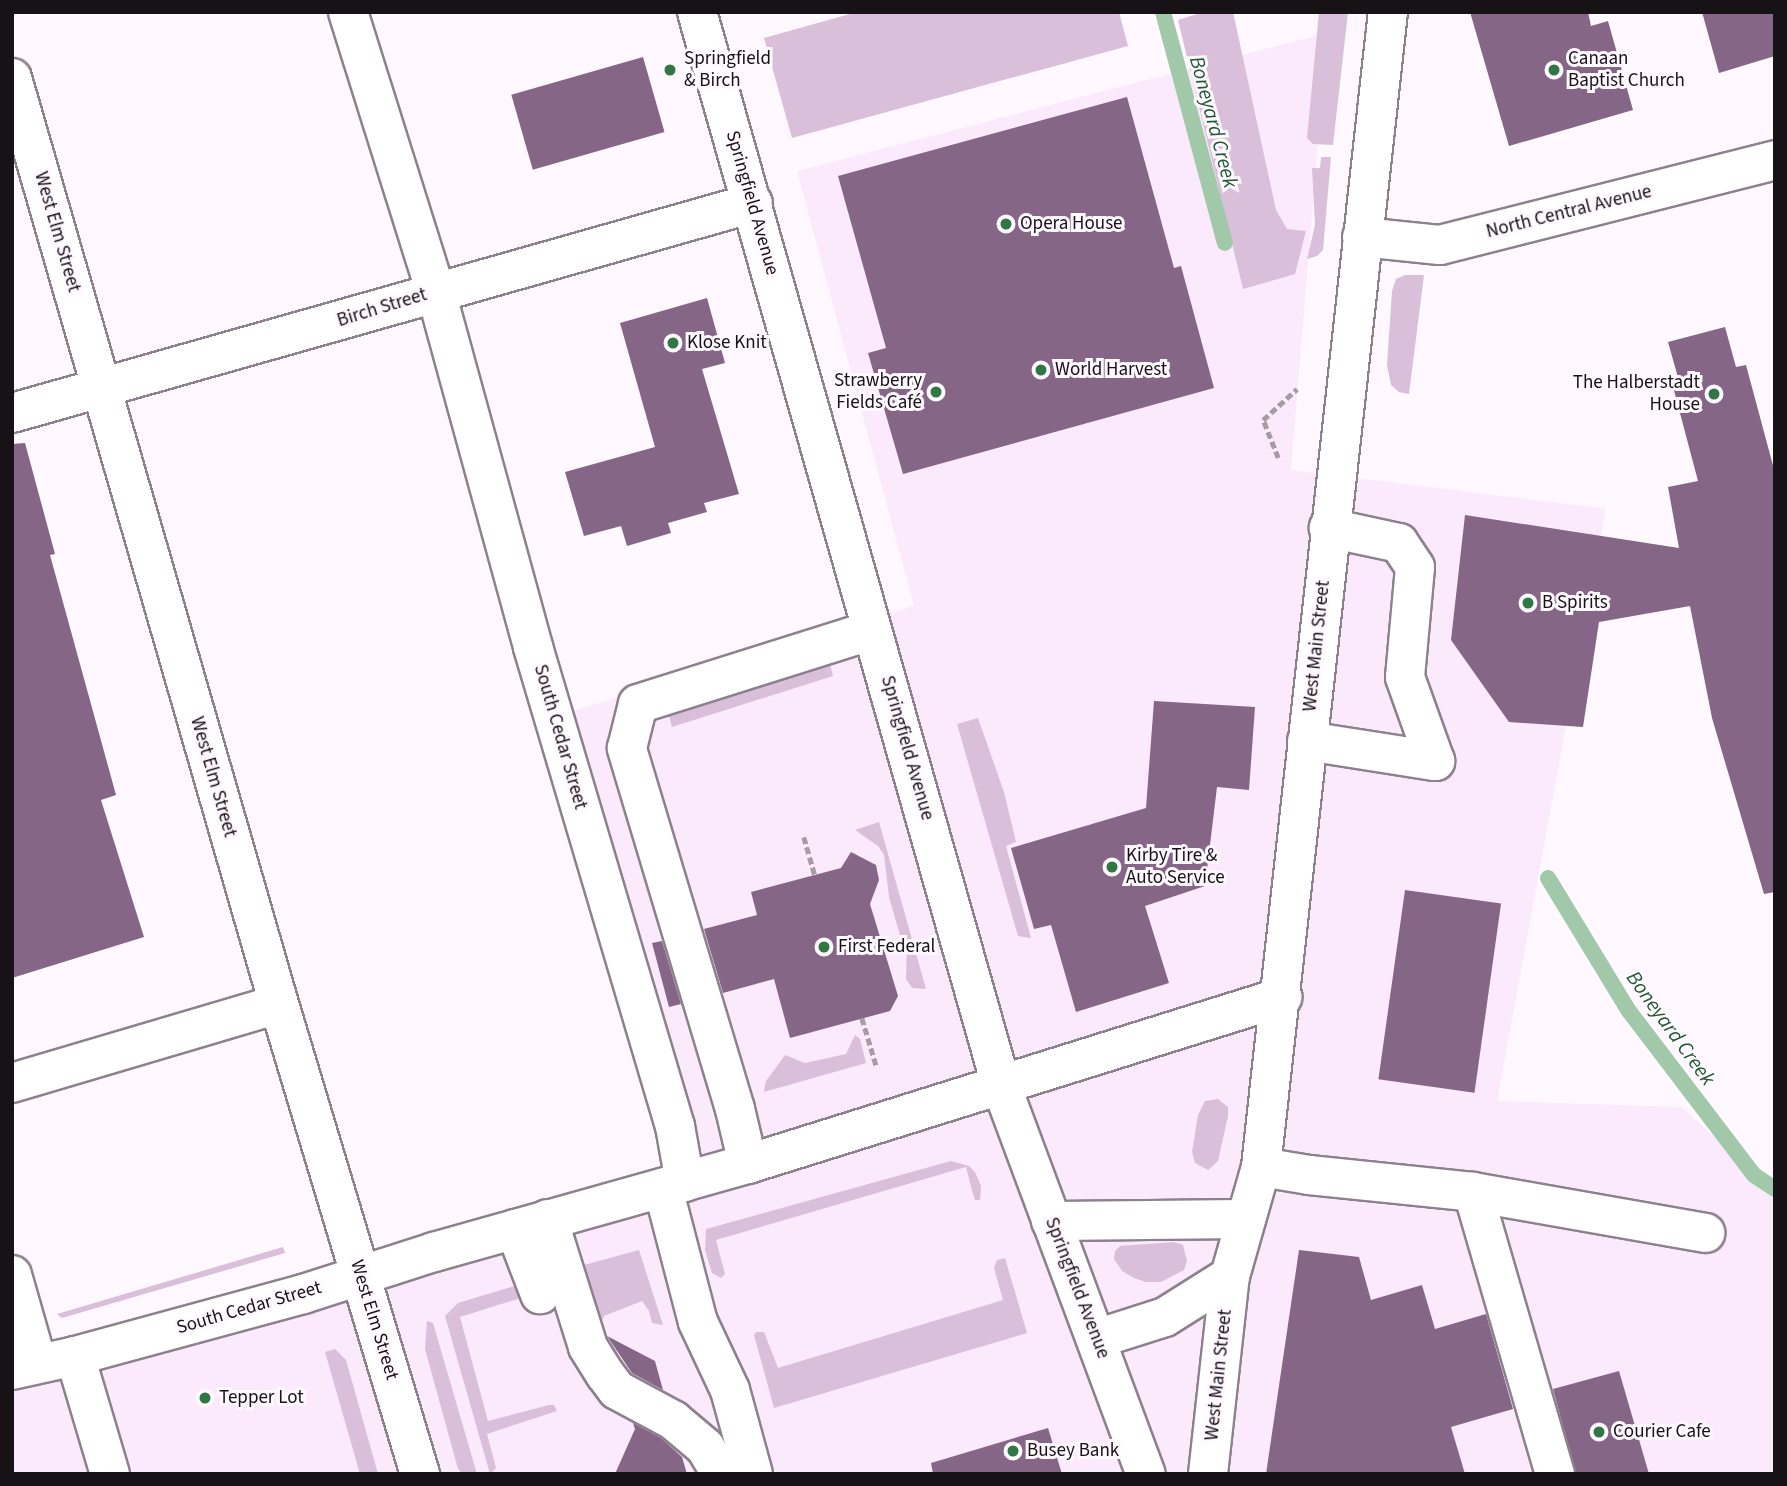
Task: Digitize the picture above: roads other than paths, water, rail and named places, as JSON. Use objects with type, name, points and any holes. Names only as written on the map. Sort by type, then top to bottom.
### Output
[{"type":"street","name":"South Cedar Street","points":[[348,12],[436,292],[533,647],[675,1126],[674,1185]]},
{"type":"street","name":"Springfield Avenue","points":[[697,12],[1001,1085],[1146,1474]]},
{"type":"street","name":"West Main Street","points":[[1208,1474],[1230,1276],[1261,1167],[1282,998],[1329,528],[1388,12]]},
{"type":"street","name":"West Elm Street","points":[[12,78],[279,1004],[420,1474]]},
{"type":"street","name":"North Central Avenue","points":[[1362,237],[1440,245],[1775,160]]},
{"type":"street","name":"Birch Street","points":[[12,413],[161,373],[753,203]]},
{"type":"street","points":[[1307,741],[1435,761],[1405,677],[1415,567],[1399,543],[1329,528]]},
{"type":"street","points":[[747,1164],[735,1109],[627,748],[638,704],[872,631]]},
{"type":"street","name":"South Cedar Street","points":[[25,1366],[75,1356],[362,1276],[532,1224],[747,1164],[1282,998]]},
{"type":"street","points":[[12,1083],[279,1004]]},
{"type":"street","points":[[1261,1167],[1309,1175],[1473,1192],[1705,1233]]},
{"type":"street","points":[[674,1185],[672,1233],[698,1322],[730,1390],[753,1474]]},
{"type":"street","points":[[1473,1192],[1555,1474]]},
{"type":"street","points":[[1051,1221],[1246,1219]]},
{"type":"street","points":[[532,1224],[556,1293],[617,1390],[673,1420],[705,1447],[721,1474]]},
{"type":"street","points":[[12,1275],[25,1366]]},
{"type":"street","name":"West Main Street","points":[[1096,1339],[1166,1317],[1230,1276]]},
{"type":"street","points":[[75,1356],[110,1474]]},
{"type":"waterway","name":"Boneyard Creek","points":[[1163,12],[1225,243]]},
{"type":"waterway","name":"Boneyard Creek","points":[[1548,878],[1629,1011],[1754,1175],[1775,1189]]},
{"type":"place","name":"Springfield & Birch","points":[[670,70]]},
{"type":"place","name":"Canaan Baptist Church","points":[[1554,70]]},
{"type":"place","name":"Opera House","points":[[1006,224]]},
{"type":"place","name":"Klose Knit","points":[[673,343]]},
{"type":"place","name":"World Harvest","points":[[1041,370]]},
{"type":"place","name":"Strawberry Fields Café","points":[[936,392]]},
{"type":"place","name":"The Halberstadt House","points":[[1714,394]]},
{"type":"place","name":"B Spirits","points":[[1528,603]]},
{"type":"place","name":"Kirby Tire & Auto Service","points":[[1112,867]]},
{"type":"place","name":"First Federal","points":[[824,947]]},
{"type":"place","name":"Tepper Lot","points":[[205,1398]]},
{"type":"place","name":"Courier Cafe","points":[[1599,1432]]},
{"type":"place","name":"Busey Bank","points":[[1013,1451]]}]
